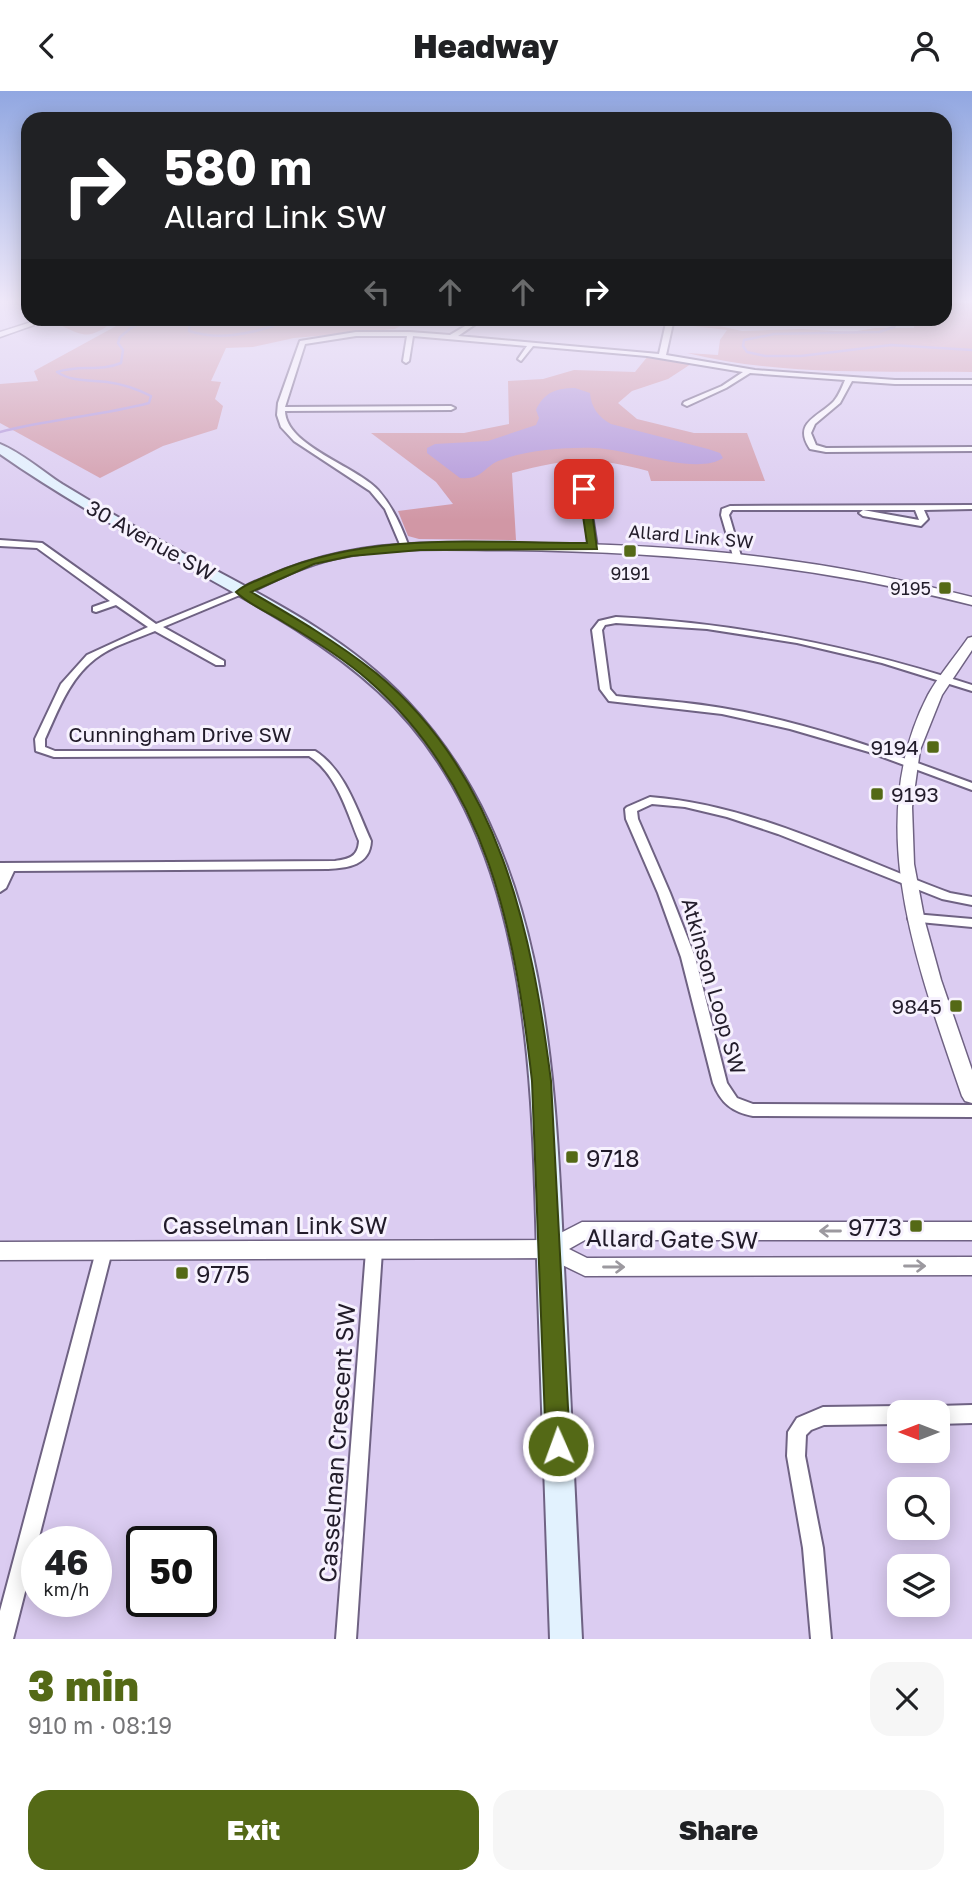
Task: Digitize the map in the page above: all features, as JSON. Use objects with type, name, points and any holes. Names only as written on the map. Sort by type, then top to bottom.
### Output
[{"type":"main road","name":"30 Avenue SW","points":[[0,448],[64,491],[318,637],[371,676],[401,704],[451,767],[482,822],[497,862],[515,926],[536,1034],[544,1105],[566,1639]]},
{"type":"street","points":[[291,375],[281,408],[282,421],[293,436],[378,494],[388,509],[405,547]]},
{"type":"street","points":[[687,404],[742,375]]},
{"type":"street","points":[[802,375],[972,382]]},
{"type":"street","points":[[849,379],[838,402],[810,424],[808,437],[813,447],[827,450],[972,449]]},
{"type":"street","points":[[281,408],[451,408]]},
{"type":"street","points":[[584,489],[593,547]]},
{"type":"street","points":[[835,507],[921,523],[924,519],[918,507]]},
{"type":"street","points":[[737,556],[725,515],[727,509],[972,507]]},
{"type":"street","points":[[0,543],[39,545],[117,602],[220,663]]},
{"type":"street","name":"Allard Link SW","points":[[242,592],[322,558],[359,551],[405,547],[593,547],[737,556],[871,577],[972,601]]},
{"type":"street","name":"Cunningham Drive SW","points":[[5,867],[339,864],[355,861],[364,853],[365,841],[334,776],[323,761],[311,753],[54,754],[41,750],[40,739],[65,686],[75,672],[108,647],[242,592]]},
{"type":"street","points":[[96,609],[117,602]]},
{"type":"street","points":[[972,688],[855,654],[748,632],[623,620],[606,622],[598,627],[605,689],[613,699],[698,708],[769,720],[831,737],[972,787]]},
{"type":"street","points":[[972,641],[943,679],[924,719],[910,764],[904,817],[906,880],[914,919],[934,987],[967,1070],[972,1096]]},
{"type":"street","name":"Atkinson Loop SW","points":[[906,880],[761,823],[726,813],[652,800],[641,801],[631,809],[632,819],[688,957],[720,1083],[729,1100],[744,1109],[753,1110],[972,1111]]},
{"type":"street","points":[[0,888],[5,867]]},
{"type":"street","points":[[906,880],[946,896],[972,901]]},
{"type":"street","points":[[914,919],[972,923]]},
{"type":"street","name":"Allard Gate SW","points":[[550,1249],[582,1231],[972,1231]]},
{"type":"street","name":"Allard Gate SW","points":[[550,1249],[585,1266],[972,1266]]},
{"type":"street","name":"Casselman Link SW","points":[[0,1251],[550,1249]]},
{"type":"street","points":[[3,1639],[104,1251]]},
{"type":"street","name":"Casselman Crescent SW","points":[[346,1639],[374,1251]]},
{"type":"street","points":[[950,1415],[972,1414]]},
{"type":"street","points":[[821,1639],[813,1548],[796,1456],[797,1432],[804,1424],[823,1416],[887,1415]]},
{"type":"shaded area","points":[[36,375],[214,375],[211,381],[221,382],[215,399],[223,406],[217,429],[163,446],[100,478],[0,423],[0,384],[38,381]]},
{"type":"shaded area","points":[[556,375],[674,375],[632,391],[618,403],[637,419],[694,433],[747,433],[765,481],[651,481],[648,471],[611,463],[580,461],[549,464],[512,473],[516,540],[419,539],[408,536],[398,511],[453,504],[436,482],[371,433],[464,433],[509,424],[508,381],[543,379]]},
{"type":"shaded area","points":[[575,388],[590,393],[596,411],[611,424],[708,449],[720,453],[723,458],[711,463],[697,464],[661,460],[609,449],[559,449],[509,457],[478,475],[460,478],[427,453],[427,448],[435,444],[488,441],[536,425],[539,418],[536,410],[547,395],[557,390]]},
{"type":"waterway","points":[[0,432],[149,403],[151,396],[119,384],[64,375]]},
{"type":"place","name":"9191","points":[[630,551]]},
{"type":"place","name":"9195","points":[[945,588]]},
{"type":"place","name":"9194","points":[[933,747]]},
{"type":"place","name":"9193","points":[[877,794]]},
{"type":"place","name":"9845","points":[[956,1006]]},
{"type":"place","name":"9718","points":[[572,1157]]},
{"type":"place","name":"9773","points":[[916,1226]]},
{"type":"place","name":"9775","points":[[182,1273]]},
{"type":"route","points":[[558,1446],[544,1105],[536,1034],[515,926],[490,841],[473,803],[451,767],[418,722],[401,704],[371,676],[318,637],[242,592],[310,562],[351,552],[420,547],[593,547],[584,489]]}]
